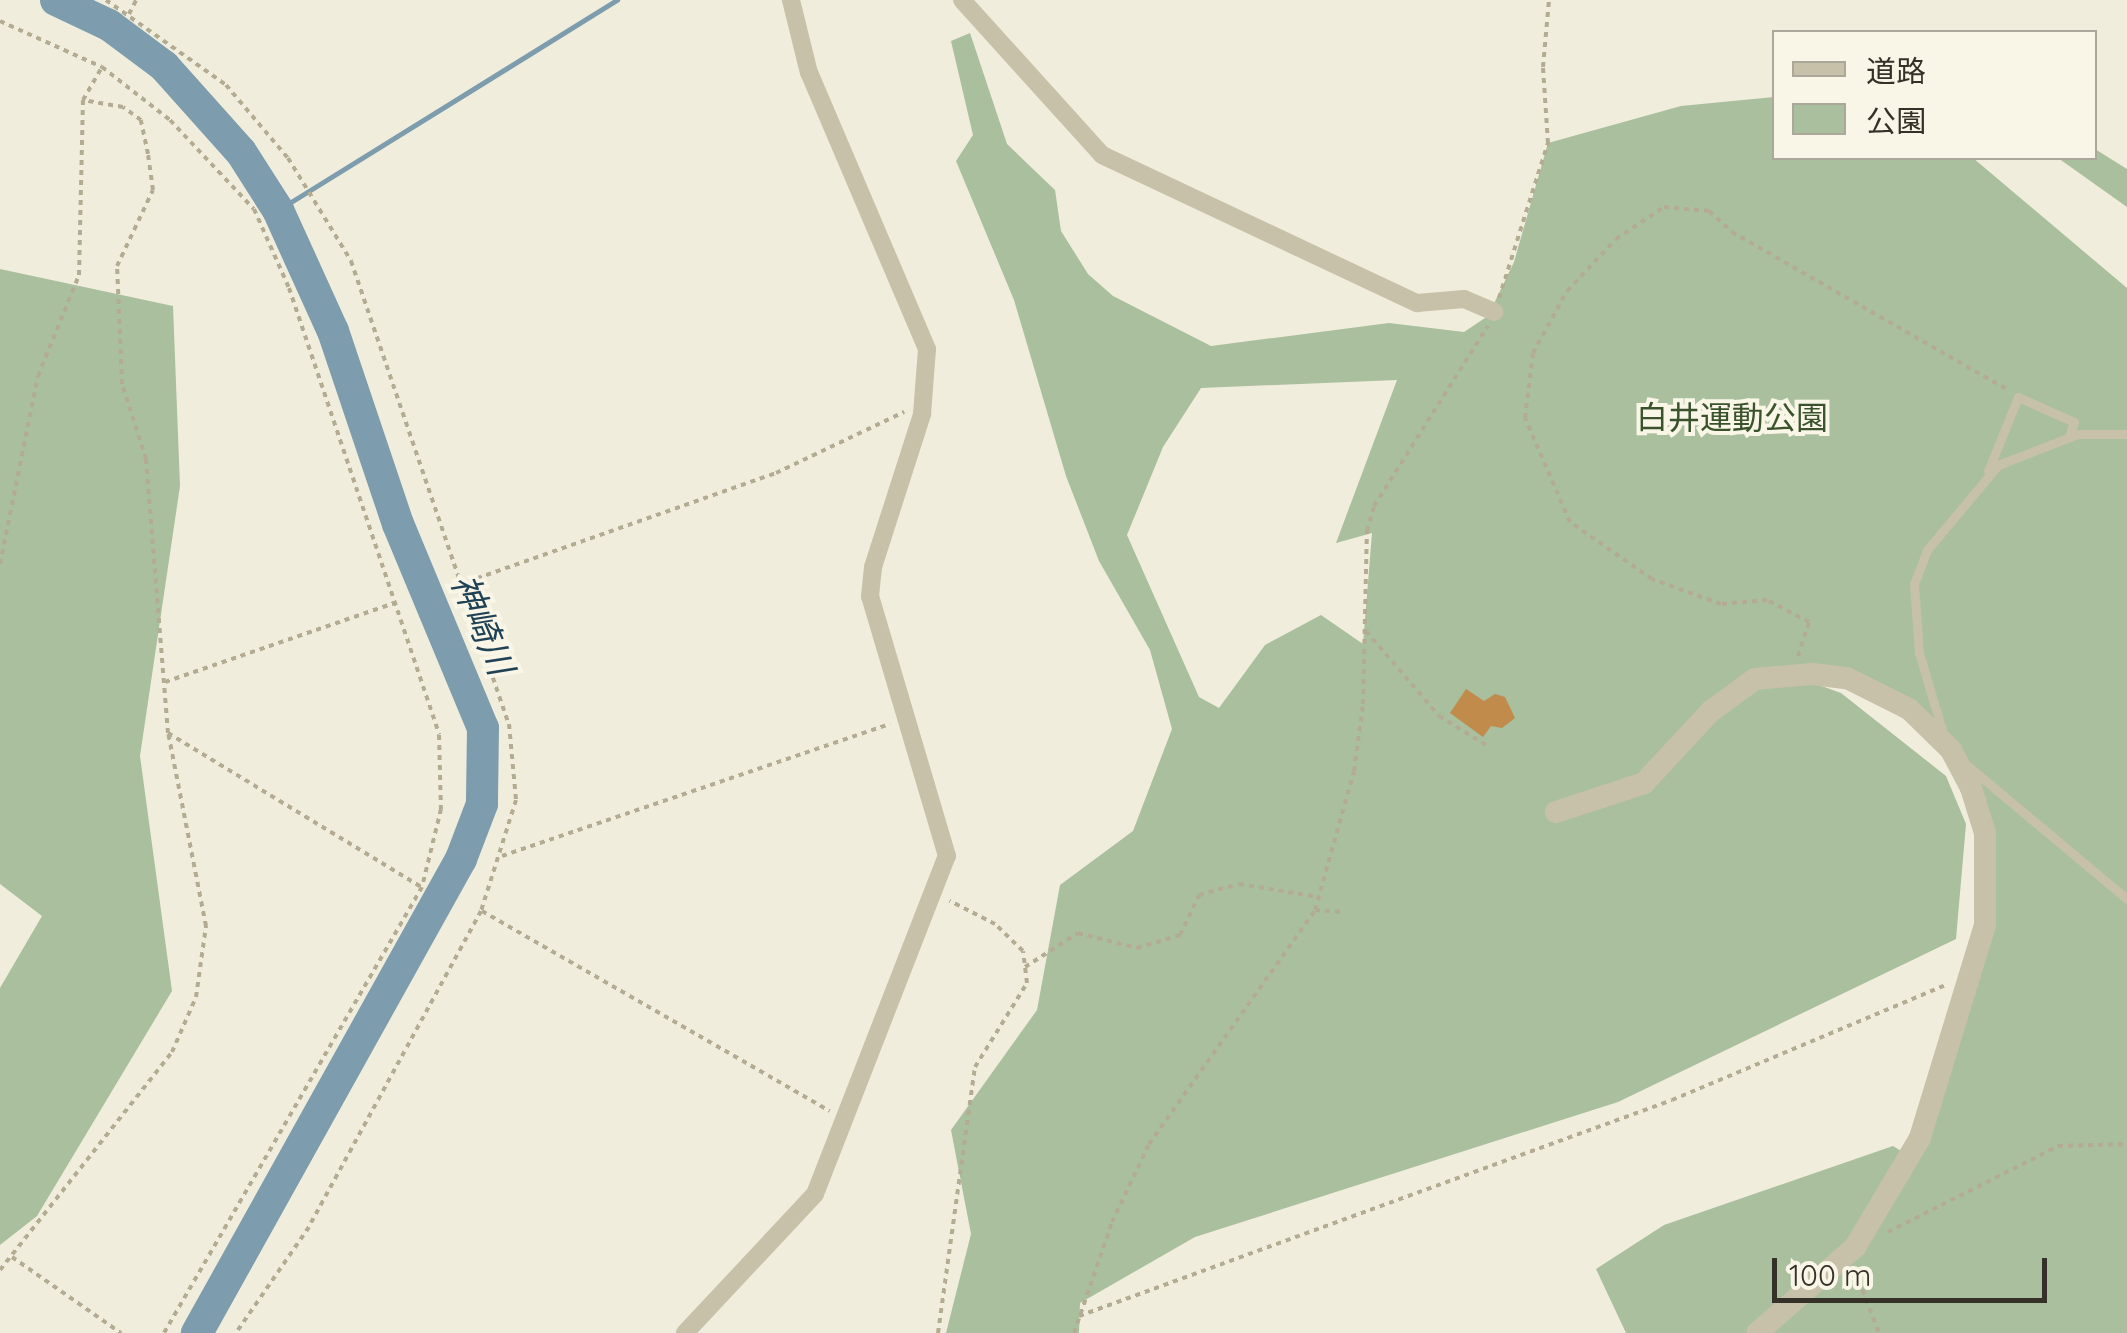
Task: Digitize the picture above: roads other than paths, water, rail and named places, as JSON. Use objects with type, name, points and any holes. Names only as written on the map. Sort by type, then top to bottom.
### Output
[{"type":"street","points":[[685,1333],[806,1206],[848,1122],[946,856],[944,832],[870,596],[872,567],[922,414],[927,349],[809,72],[791,0]]},
{"type":"street","points":[[962,0],[1102,154],[1417,303],[1464,299],[1494,312]]},
{"type":"street","points":[[1556,812],[1644,784],[1711,711],[1755,680],[1847,678],[1909,710],[1951,750],[1985,834],[1985,925],[1914,1152],[1848,1254],[1757,1333]]},
{"type":"lane","points":[[1985,478],[2018,396],[2074,422],[2068,437]]},
{"type":"lane","points":[[2127,434],[2068,437],[1998,465],[1927,550],[1914,584],[1918,653],[1951,750],[2127,899]]},
{"type":"waterway","name":"神崎川","points":[[56,0],[109,25],[164,66],[241,152],[278,210],[333,331],[398,524],[483,728],[482,804],[461,859],[197,1333]]},
{"type":"waterway","points":[[278,210],[617,0]]},
{"type":"park label","name":"白井運動公園","points":[[1732,417]]}]
